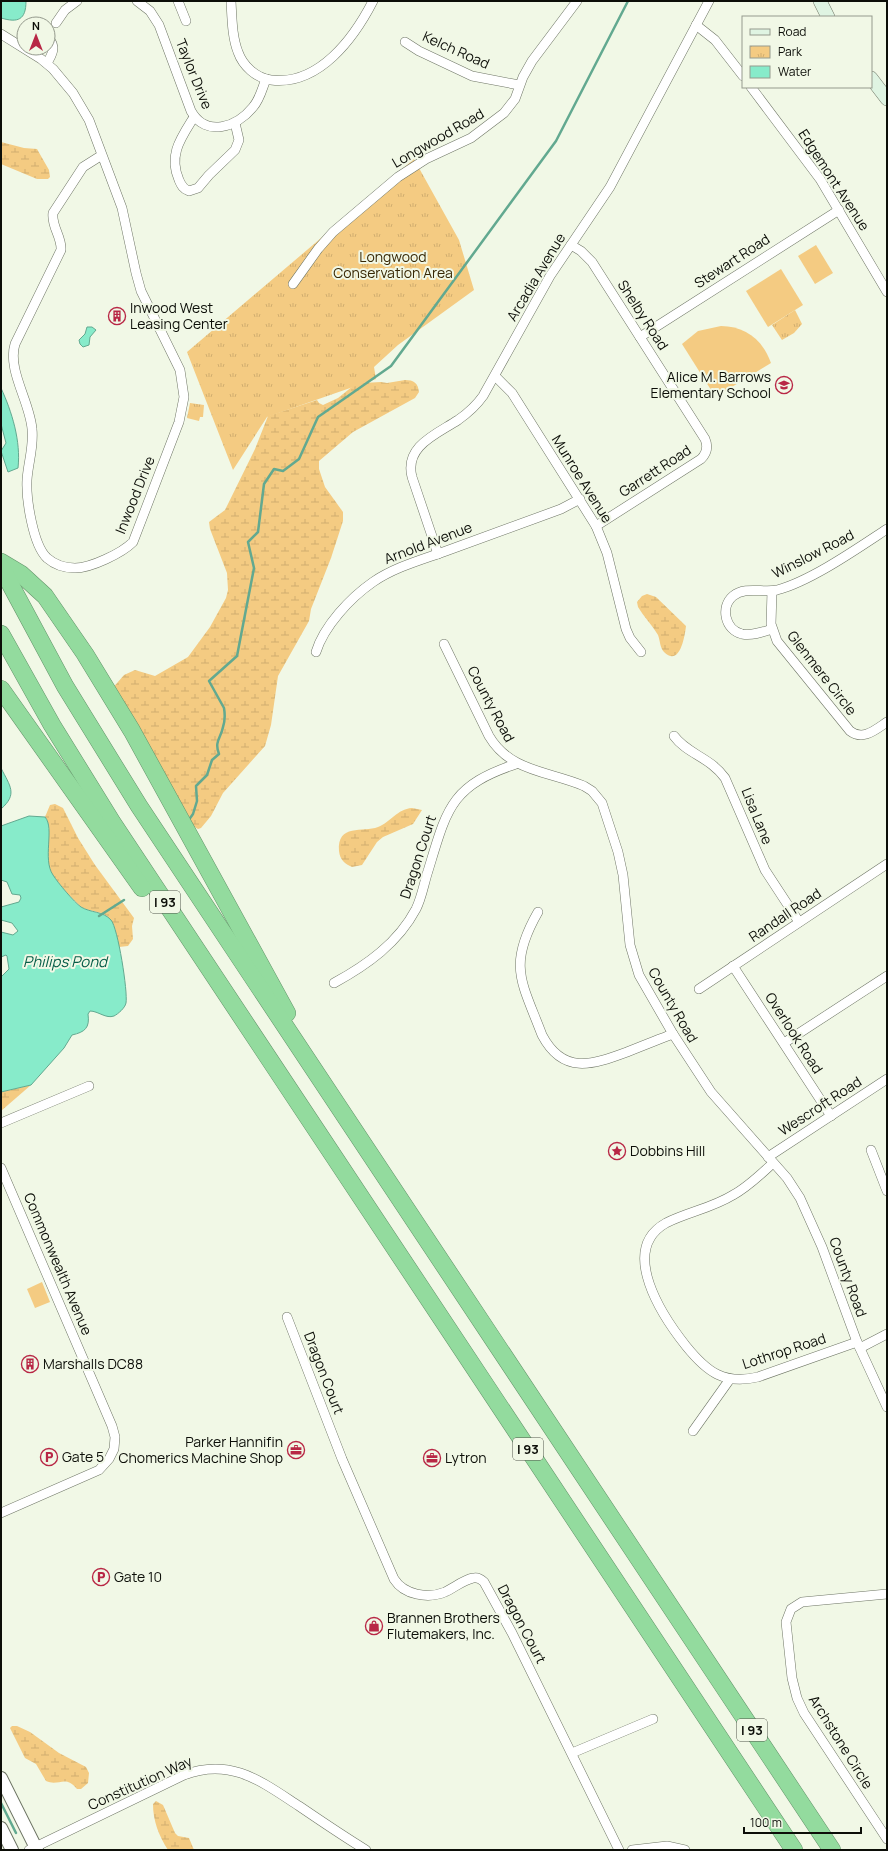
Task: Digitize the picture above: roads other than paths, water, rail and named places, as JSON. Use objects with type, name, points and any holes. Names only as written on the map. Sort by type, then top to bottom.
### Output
[{"type":"highway","points":[[1,562],[34,584],[58,612],[125,720],[282,1002],[311,1066]]},
{"type":"highway","name":"I 93","points":[[1,567],[48,656],[112,764],[832,1850]]},
{"type":"highway","name":"I 93","points":[[1,634],[82,774],[194,946],[794,1850]]},
{"type":"highway","points":[[1,689],[150,899],[194,946]]},
{"type":"main road","points":[[820,1],[828,16]]},
{"type":"main road","points":[[872,79],[887,99]]},
{"type":"street","points":[[56,23],[65,10],[77,1]]},
{"type":"street","name":"Taylor Drive","points":[[137,1],[150,11],[159,25],[194,117],[203,123],[212,127],[223,127],[235,123],[248,113],[258,101],[266,79]]},
{"type":"street","points":[[178,1],[186,21]]},
{"type":"street","points":[[231,1],[234,36],[238,53],[249,69],[266,79],[283,81],[296,79],[325,62],[351,37],[373,1]]},
{"type":"street","name":"Longwood Road","points":[[293,284],[325,240],[343,222],[409,168],[471,138],[495,121],[510,106],[519,85],[539,51],[577,1]]},
{"type":"street","name":"Arcadia Avenue","points":[[438,554],[412,477],[411,459],[422,444],[472,410],[495,376],[544,285],[610,187],[709,1]]},
{"type":"street","points":[[696,25],[715,40],[742,75]]},
{"type":"street","name":"Inwood Drive","points":[[1,34],[16,42]]},
{"type":"street","name":"Kelch Road","points":[[405,42],[419,51],[474,76],[519,85]]},
{"type":"street","name":"Inwood Drive","points":[[37,56],[47,63],[66,83],[79,101],[89,120],[102,155],[124,215],[141,291],[182,376],[184,397],[179,422],[133,542],[129,546],[106,558],[86,566],[74,568],[59,566],[46,557],[29,517],[27,480],[33,437],[31,420],[15,367],[13,354],[15,344],[61,250],[60,241],[53,220],[53,213],[83,167],[102,155]]},
{"type":"street","points":[[47,63],[50,56]]},
{"type":"street","name":"Edgemont Avenue","points":[[752,88],[811,165],[887,292]]},
{"type":"street","points":[[194,117],[181,136],[174,156],[177,177],[182,186],[189,191],[198,188],[235,150],[239,140],[235,123]]},
{"type":"street","name":"Stewart Road","points":[[640,337],[839,210]]},
{"type":"street","name":"Shelby Road","points":[[571,245],[581,251],[592,262],[705,439],[706,449]]},
{"type":"street","name":"Munroe Avenue","points":[[495,376],[512,393],[596,526],[610,564],[626,629],[630,638],[641,652]]},
{"type":"street","name":"Garrett Road","points":[[596,526],[701,459],[706,449]]},
{"type":"street","name":"Arnold Avenue","points":[[316,652],[327,628],[369,585],[388,573],[561,509],[580,499]]},
{"type":"street","name":"Winslow Road","points":[[772,629],[749,635],[740,633],[731,628],[725,614],[729,601],[737,593],[749,590],[772,591],[786,587],[822,569],[887,530]]},
{"type":"street","name":"Glenmere Circle","points":[[772,591],[772,629],[782,647],[852,733],[859,735],[867,734],[887,722]]},
{"type":"street","name":"County Road","points":[[444,644],[493,743],[504,756],[516,764],[584,786],[592,791],[602,803],[621,863],[632,955],[643,984],[673,1034],[711,1092],[793,1187],[805,1208],[829,1264],[858,1345],[887,1407]]},
{"type":"street","name":"Lisa Lane","points":[[674,736],[681,744],[714,765],[725,778],[765,870],[799,922]]},
{"type":"street","name":"Dragon Court","points":[[334,983],[378,956],[398,935],[412,915],[420,900],[444,823],[455,799],[468,786],[516,764]]},
{"type":"street","name":"Randall Road","points":[[699,989],[887,864]]},
{"type":"street","points":[[538,912],[523,944],[520,971],[542,1035],[555,1052],[572,1063],[595,1064],[673,1034]]},
{"type":"street","name":"Overlook Road","points":[[734,966],[831,1116]]},
{"type":"street","points":[[784,1043],[887,976]]},
{"type":"street","name":"Wescroft Road","points":[[771,1160],[831,1116],[887,1079]]},
{"type":"street","points":[[1,1123],[89,1086]]},
{"type":"street","points":[[871,1150],[887,1191]]},
{"type":"street","name":"Lothrop Road","points":[[771,1160],[734,1195],[667,1223],[658,1228],[652,1235],[645,1250],[645,1268],[655,1296],[671,1325],[689,1350],[707,1368],[714,1373],[730,1379],[748,1379],[758,1377],[858,1345],[887,1334]]},
{"type":"street","name":"Commonwealth Avenue","points":[[1,1168],[112,1426],[115,1441],[110,1459],[99,1470],[1,1513]]},
{"type":"street","name":"Dragon Court","points":[[287,1317],[342,1459],[396,1582],[409,1591],[428,1595],[442,1593],[472,1579],[482,1581],[512,1634],[619,1850]]},
{"type":"street","points":[[693,1431],[730,1379]]},
{"type":"street","name":"Archstone Circle","points":[[887,1594],[802,1602],[791,1609],[786,1624],[792,1678],[800,1704],[887,1839]]},
{"type":"street","points":[[572,1753],[652,1719]]},
{"type":"street","name":"Constitution Way","points":[[34,1849],[184,1775],[201,1770],[220,1768],[246,1774],[258,1779],[366,1850]]},
{"type":"street","points":[[1,1778],[34,1849]]},
{"type":"street","points":[[1,1828],[12,1850]]},
{"type":"street","points":[[632,1850],[667,1846],[685,1850]]},
{"type":"water","points":[[1,1],[26,1],[23,16],[16,16],[16,20],[1,18]]},
{"type":"water","points":[[87,327],[92,327],[96,330],[90,337],[89,345],[83,347],[79,340],[85,334]]},
{"type":"water","points":[[1,388],[15,427],[19,458],[18,468],[8,472],[1,451],[6,443],[1,424]]},
{"type":"water","points":[[1,768],[11,790],[11,794],[6,804],[1,809]]},
{"type":"water","name":"Philips Pond","points":[[29,816],[45,817],[48,822],[48,853],[50,868],[58,883],[81,907],[108,917],[114,925],[122,960],[126,1003],[121,1011],[111,1017],[90,1011],[88,1014],[86,1029],[72,1035],[64,1048],[31,1085],[1,1092],[1,977],[9,969],[7,956],[1,957],[1,932],[13,935],[18,931],[12,923],[1,920],[1,907],[19,902],[21,898],[20,895],[12,894],[7,882],[1,880],[1,826]]},
{"type":"waterway","points":[[188,821],[193,814],[197,801],[196,786],[207,775],[212,760],[219,754],[217,746],[224,725],[224,708],[209,681],[237,656],[254,568],[248,542],[258,532],[264,484],[274,469],[283,471],[299,459],[318,417],[391,366],[556,141],[628,1]]},
{"type":"waterway","points":[[99,916],[124,900]]},
{"type":"waterway","points":[[1,1803],[16,1833]]},
{"type":"place","name":"Inwood West Leasing Center","points":[[117,316]]},
{"type":"place","name":"Alice M. Barrows Elementary School","points":[[784,385]]},
{"type":"place","name":"Dobbins Hill","points":[[617,1151]]},
{"type":"place","name":"Marshalls DC88","points":[[30,1364]]},
{"type":"place","name":"Parker Hannifin Chomerics Machine Shop","points":[[296,1450]]},
{"type":"place","name":"Gate 5","points":[[49,1457]]},
{"type":"place","name":"Lytron","points":[[432,1458]]},
{"type":"place","name":"Gate 10","points":[[101,1577]]},
{"type":"place","name":"Brannen Brothers Flutemakers, Inc.","points":[[374,1626]]},
{"type":"park label","name":"Longwood Conservation Area","points":[[393,266]]}]
